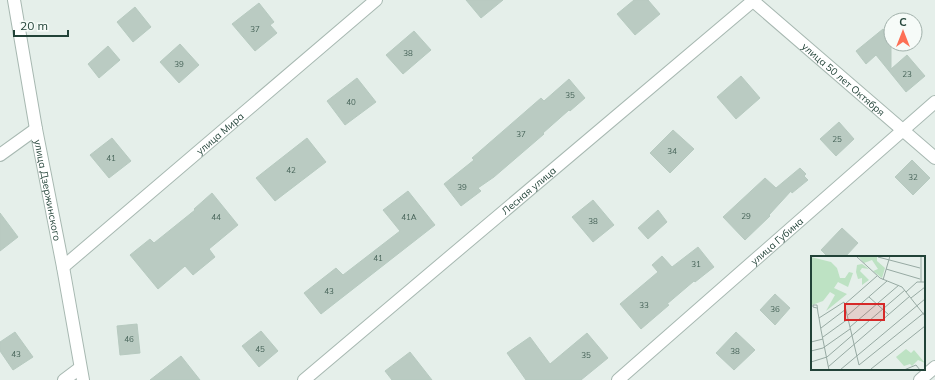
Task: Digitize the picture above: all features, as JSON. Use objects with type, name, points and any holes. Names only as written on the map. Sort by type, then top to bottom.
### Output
[{"type":"street","name":"улица Дзержинского","points":[[14,0],[36,129],[82,374]]},
{"type":"street","name":"улица Мира","points":[[63,267],[376,0]]},
{"type":"street","name":"улица 50 лет Октября","points":[[753,0],[935,158]]},
{"type":"street","name":"Лесная улица","points":[[304,380],[753,0]]},
{"type":"street","name":"улица Губина","points":[[618,380],[935,102]]},
{"type":"street","points":[[0,155],[36,129]]},
{"type":"street","points":[[920,380],[935,367]]},
{"type":"street","points":[[64,380],[82,374]]},
{"type":"building","points":[[466,0],[503,0],[481,18]]},
{"type":"building","points":[[634,0],[648,0],[660,14],[635,35],[617,14]]},
{"type":"building","points":[[259,3],[274,22],[270,25],[277,33],[255,51],[232,24]]},
{"type":"building","points":[[135,7],[151,27],[133,42],[117,22]]},
{"type":"building","points":[[883,29],[883,52],[891,52],[891,69],[907,55],[925,76],[906,92],[876,55],[866,64],[856,51]]},
{"type":"building","points":[[414,31],[431,50],[403,74],[386,55]]},
{"type":"building","points":[[180,44],[199,65],[179,83],[160,62]]},
{"type":"building","points":[[108,46],[120,60],[99,78],[88,64]]},
{"type":"building","points":[[741,76],[760,98],[736,119],[717,97]]},
{"type":"building","points":[[357,78],[376,102],[345,125],[327,101]]},
{"type":"building","points":[[569,79],[585,98],[570,111],[569,110],[543,133],[544,134],[494,177],[478,188],[481,191],[461,206],[444,184],[474,160],[472,158],[541,98],[544,101]]},
{"type":"building","points":[[839,122],[854,139],[836,156],[820,139]]},
{"type":"building","points":[[673,130],[694,149],[670,173],[650,153]]},
{"type":"building","points":[[112,138],[131,161],[109,178],[90,155]]},
{"type":"building","points":[[307,138],[326,162],[275,201],[256,178]]},
{"type":"building","points":[[912,160],[930,178],[913,195],[895,177]]},
{"type":"building","points":[[800,168],[806,174],[804,176],[808,180],[792,193],[791,191],[769,215],[770,216],[745,240],[723,217],[765,178],[776,188]]},
{"type":"building","points":[[408,191],[435,225],[321,314],[304,293],[336,268],[343,275],[400,231],[383,210]]},
{"type":"building","points":[[212,193],[238,225],[209,249],[215,257],[193,275],[185,266],[158,289],[130,255],[150,239],[154,243],[195,210],[194,209]]},
{"type":"building","points":[[593,200],[614,225],[593,242],[572,217]]},
{"type":"building","points":[[658,210],[667,222],[648,239],[638,228]]},
{"type":"building","points":[[0,213],[18,237],[0,251]]},
{"type":"building","points":[[842,228],[858,243],[846,256],[827,256],[821,250]]},
{"type":"building","points":[[698,247],[714,267],[695,282],[694,281],[641,329],[620,304],[658,272],[652,265],[662,256],[672,267]]},
{"type":"building","points":[[775,294],[790,308],[775,325],[760,310]]},
{"type":"building","points":[[137,324],[140,353],[120,355],[117,326]]},
{"type":"building","points":[[261,331],[278,351],[259,367],[242,346]]},
{"type":"building","points":[[15,332],[33,357],[13,370],[0,351],[0,342]]},
{"type":"building","points":[[736,332],[755,350],[734,370],[716,353]]},
{"type":"building","points":[[587,333],[608,358],[581,380],[526,380],[507,353],[530,337],[550,364]]},
{"type":"building","points":[[410,352],[432,380],[392,380],[385,371]]},
{"type":"building","points":[[181,356],[200,380],[150,380]]}]
